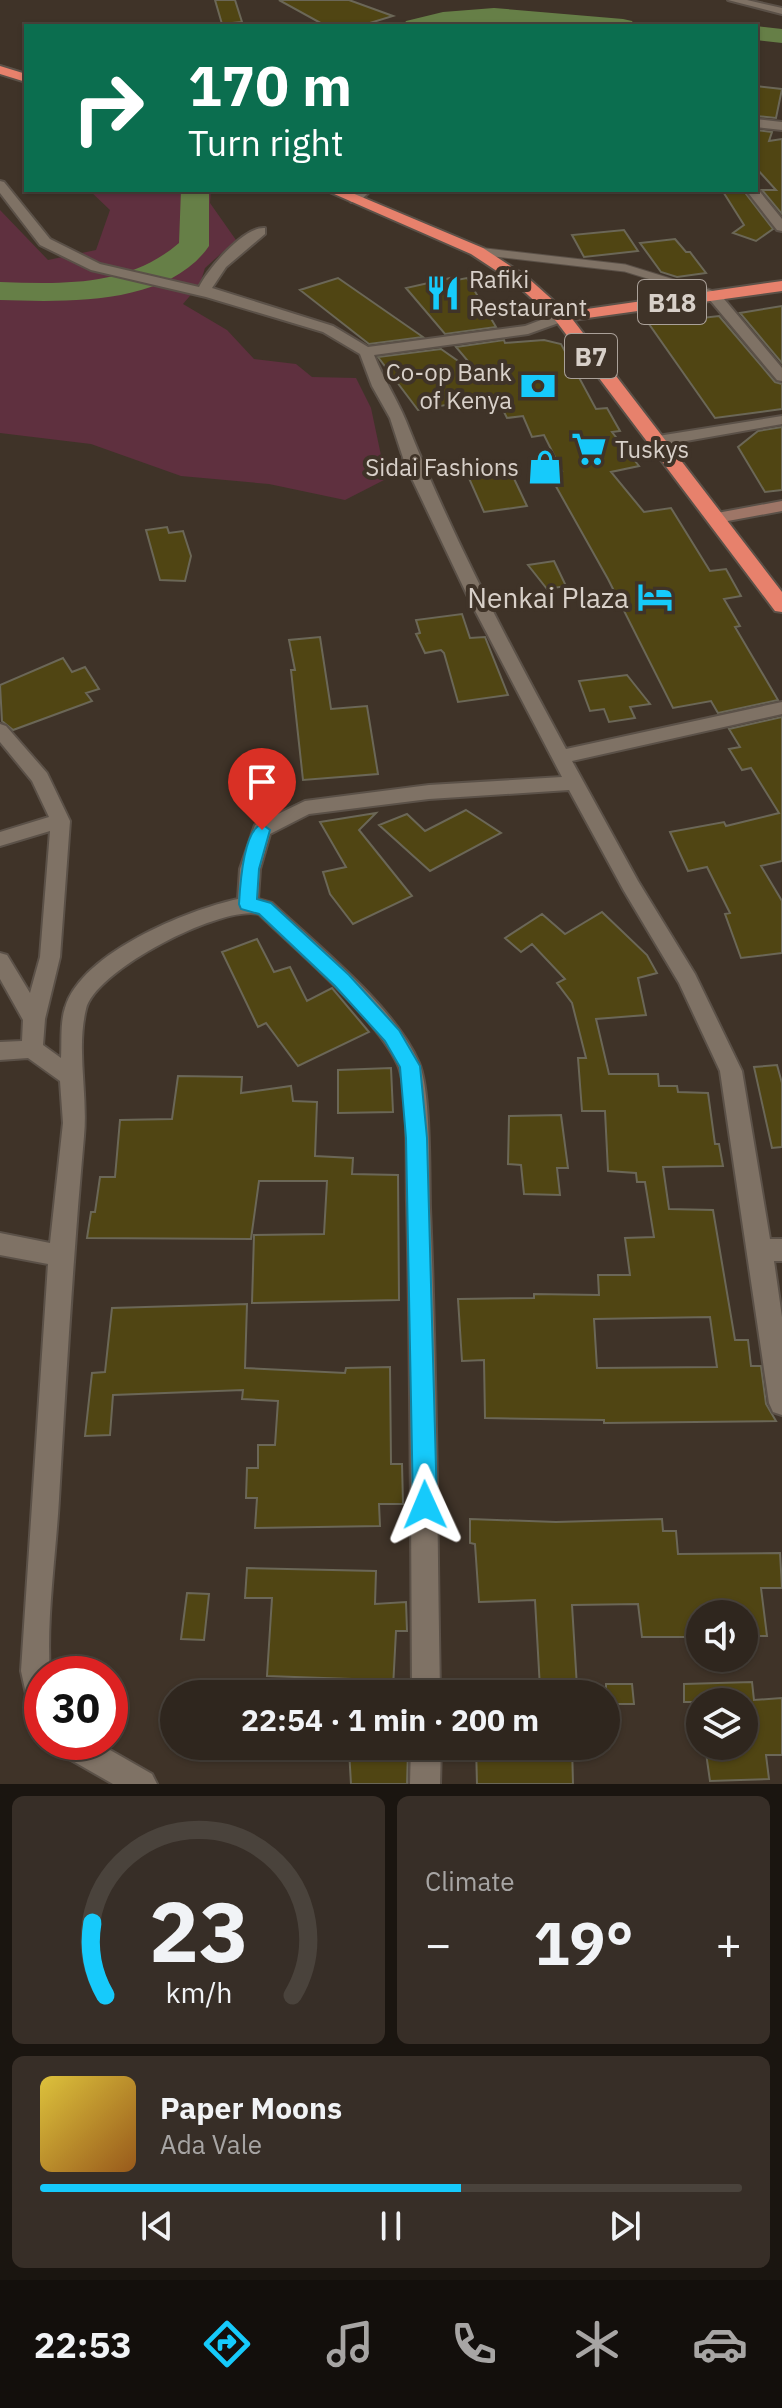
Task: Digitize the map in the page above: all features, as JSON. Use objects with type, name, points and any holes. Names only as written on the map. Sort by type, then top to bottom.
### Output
[{"type":"highway","points":[[0,70],[24,77]]},
{"type":"highway","name":"B7","points":[[360,194],[477,251],[521,280],[562,317],[782,606]]},
{"type":"highway","name":"B18","points":[[562,317],[782,286]]},
{"type":"street","points":[[733,0],[782,11]]},
{"type":"street","points":[[758,123],[782,126]]},
{"type":"street","points":[[0,185],[45,242],[96,267],[210,294],[328,329],[366,352],[379,386],[397,418],[413,464],[477,599],[573,783],[688,980],[727,1062],[772,1250],[782,1403]]},
{"type":"street","points":[[754,192],[782,227]]},
{"type":"street","points":[[210,294],[205,289],[210,277],[230,255],[260,231]]},
{"type":"street","points":[[714,296],[782,377]]},
{"type":"street","points":[[366,352],[528,330],[562,317]]},
{"type":"street","points":[[658,441],[782,420]]},
{"type":"street","points":[[717,518],[782,506]]},
{"type":"street","points":[[561,757],[782,708]]},
{"type":"street","points":[[0,730],[40,778],[60,821],[50,957],[34,1019],[32,1049]]},
{"type":"street","points":[[248,904],[250,869],[262,830],[305,808],[429,792],[573,783]]},
{"type":"street","points":[[0,839],[60,821]]},
{"type":"street","points":[[36,1656],[61,1256],[74,1123],[71,1077],[75,1009],[83,992],[104,969],[159,934],[205,914],[248,904],[265,908],[342,981],[392,1036],[410,1066],[415,1110],[420,1267],[426,1680]]},
{"type":"street","points":[[0,961],[34,1019]]},
{"type":"street","points":[[0,1051],[32,1049],[71,1077]]},
{"type":"street","points":[[0,1244],[61,1256]]},
{"type":"street","points":[[99,1760],[142,1784]]},
{"type":"street","points":[[425,1784],[426,1760]]},
{"type":"lane","points":[[477,251],[625,268],[714,296]]},
{"type":"shaded area","points":[[91,192],[211,192],[210,203],[236,240],[205,268],[200,284],[183,304],[227,330],[254,359],[296,364],[312,377],[356,378],[371,408],[386,479],[345,500],[269,484],[181,476],[91,444],[0,433],[0,210],[48,260],[96,250],[110,210]]},
{"type":"building","points":[[215,0],[235,0],[242,22],[222,24]]},
{"type":"building","points":[[279,0],[349,0],[393,16],[367,24],[322,24]]},
{"type":"building","points":[[758,86],[782,89],[776,118],[758,116]]},
{"type":"building","points":[[758,130],[772,132],[769,141],[782,139],[782,214],[762,190],[776,190],[758,170]]},
{"type":"building","points":[[723,192],[745,192],[773,229],[756,241],[733,233],[744,225]]},
{"type":"building","points":[[624,230],[638,251],[584,257],[572,235]]},
{"type":"building","points":[[675,239],[706,273],[677,277],[661,272],[640,243]]},
{"type":"building","points":[[455,277],[457,280],[467,278],[496,327],[445,334],[406,288]]},
{"type":"building","points":[[338,278],[423,337],[369,344],[300,290]]},
{"type":"building","points":[[782,306],[782,363],[740,313]]},
{"type":"building","points":[[719,316],[775,382],[782,384],[782,409],[715,418],[649,324]]},
{"type":"building","points":[[504,340],[505,343],[544,340],[561,344],[596,409],[607,408],[620,431],[612,432],[639,466],[611,472],[644,512],[671,508],[710,571],[726,569],[741,596],[724,599],[740,626],[735,627],[778,700],[718,713],[711,701],[673,708],[608,579],[549,474],[562,471],[544,435],[532,437],[523,416],[507,418],[496,396],[418,410],[378,357],[441,349],[471,370],[473,367],[456,347]]},
{"type":"building","points":[[782,427],[782,490],[765,492],[738,447],[758,431]]},
{"type":"building","points":[[509,468],[527,506],[484,512],[468,476]]},
{"type":"building","points":[[167,527],[169,533],[183,531],[191,556],[185,581],[160,580],[146,530]]},
{"type":"building","points":[[554,561],[566,586],[547,589],[528,565]]},
{"type":"building","points":[[462,614],[470,638],[485,637],[508,695],[458,702],[444,653],[441,650],[425,653],[416,634],[420,633],[416,620]]},
{"type":"building","points":[[320,637],[331,709],[367,706],[378,774],[303,780],[291,670],[295,670],[289,640]]},
{"type":"building","points":[[63,658],[72,672],[85,667],[99,689],[86,693],[92,701],[13,730],[2,721],[0,685]]},
{"type":"building","points":[[627,675],[650,704],[630,707],[635,718],[609,722],[604,709],[590,711],[579,681]]},
{"type":"building","points":[[782,717],[782,861],[761,866],[782,901],[782,953],[741,958],[725,914],[730,913],[707,867],[688,871],[670,832],[724,822],[726,826],[779,813],[751,768],[742,770],[729,749],[740,747],[729,729]]},
{"type":"building","points":[[466,810],[501,833],[430,871],[379,825],[407,814],[425,831]]},
{"type":"building","points":[[376,813],[359,830],[412,896],[353,924],[330,894],[323,872],[346,867],[320,822]]},
{"type":"building","points":[[602,912],[647,955],[657,973],[638,978],[646,1015],[596,1019],[609,1074],[658,1074],[659,1086],[677,1086],[678,1092],[708,1093],[715,1144],[719,1144],[723,1166],[663,1167],[669,1209],[713,1210],[735,1340],[748,1340],[751,1366],[761,1366],[766,1404],[776,1421],[604,1423],[604,1420],[485,1418],[484,1360],[462,1361],[458,1299],[534,1298],[534,1294],[599,1295],[598,1275],[630,1275],[625,1238],[654,1237],[645,1182],[637,1182],[636,1173],[608,1171],[605,1111],[582,1111],[578,1058],[586,1058],[572,1003],[557,983],[565,979],[532,944],[521,952],[505,938],[542,914],[565,934]],"holes":[[[710,1317],[717,1367],[597,1368],[594,1319]]]},
{"type":"building","points":[[257,939],[274,972],[290,967],[307,1001],[332,988],[369,1032],[298,1066],[266,1023],[258,1027],[222,952]]},
{"type":"building","points":[[777,1065],[782,1083],[782,1147],[772,1148],[754,1067]]},
{"type":"building","points":[[391,1068],[393,1112],[338,1113],[338,1070]]},
{"type":"building","points":[[178,1076],[242,1077],[241,1093],[291,1086],[293,1101],[317,1102],[315,1156],[353,1158],[352,1174],[398,1175],[399,1300],[252,1303],[254,1235],[324,1234],[327,1181],[259,1181],[251,1239],[87,1238],[91,1212],[95,1212],[100,1177],[115,1177],[120,1120],[172,1119]]},
{"type":"building","points":[[561,1115],[568,1168],[557,1168],[560,1195],[524,1194],[521,1165],[508,1164],[509,1116]]},
{"type":"building","points":[[247,1304],[245,1368],[345,1373],[346,1368],[390,1367],[391,1464],[402,1464],[403,1504],[379,1504],[380,1526],[255,1528],[257,1498],[246,1498],[247,1468],[258,1468],[258,1445],[275,1445],[278,1401],[242,1399],[243,1390],[113,1395],[110,1435],[85,1436],[92,1373],[105,1372],[112,1308]]},
{"type":"building","points":[[470,1519],[556,1522],[662,1519],[663,1531],[676,1531],[678,1554],[780,1553],[782,1588],[761,1588],[767,1636],[758,1636],[758,1600],[686,1600],[686,1637],[642,1637],[638,1604],[572,1605],[577,1680],[540,1680],[535,1600],[479,1602],[475,1544],[470,1543]]},
{"type":"building","points":[[247,1568],[376,1571],[375,1604],[406,1602],[407,1631],[396,1631],[393,1680],[267,1676],[272,1598],[245,1598]]},
{"type":"building","points":[[187,1593],[209,1594],[204,1640],[181,1639]]},
{"type":"building","points":[[752,1682],[753,1688],[686,1688],[684,1702],[684,1684]]},
{"type":"building","points":[[620,1684],[632,1684],[634,1704],[620,1704]]},
{"type":"building","points":[[782,1698],[782,1755],[766,1755],[769,1779],[710,1781],[707,1760],[758,1760],[758,1700]]},
{"type":"building","points":[[350,1760],[408,1760],[407,1784],[351,1784]]},
{"type":"building","points":[[476,1760],[572,1760],[573,1784],[477,1784]]},
{"type":"waterway","points":[[424,24],[469,16],[595,24]]},
{"type":"waterway","points":[[758,33],[782,36]]},
{"type":"waterway","points":[[0,291],[77,291],[129,283],[153,275],[175,263],[194,246],[195,192]]},
{"type":"place","name":"Rafiki Restaurant","points":[[443,293]]},
{"type":"place","name":"Co-op Bank of Kenya","points":[[538,386]]},
{"type":"place","name":"Tuskys","points":[[589,449]]},
{"type":"place","name":"Sidai Fashions","points":[[545,467]]},
{"type":"place","name":"Nenkai Plaza","points":[[655,597]]},
{"type":"route","points":[[262,830],[250,869],[248,904],[265,908],[342,981],[392,1036],[410,1066],[416,1138],[425,1505]]}]
